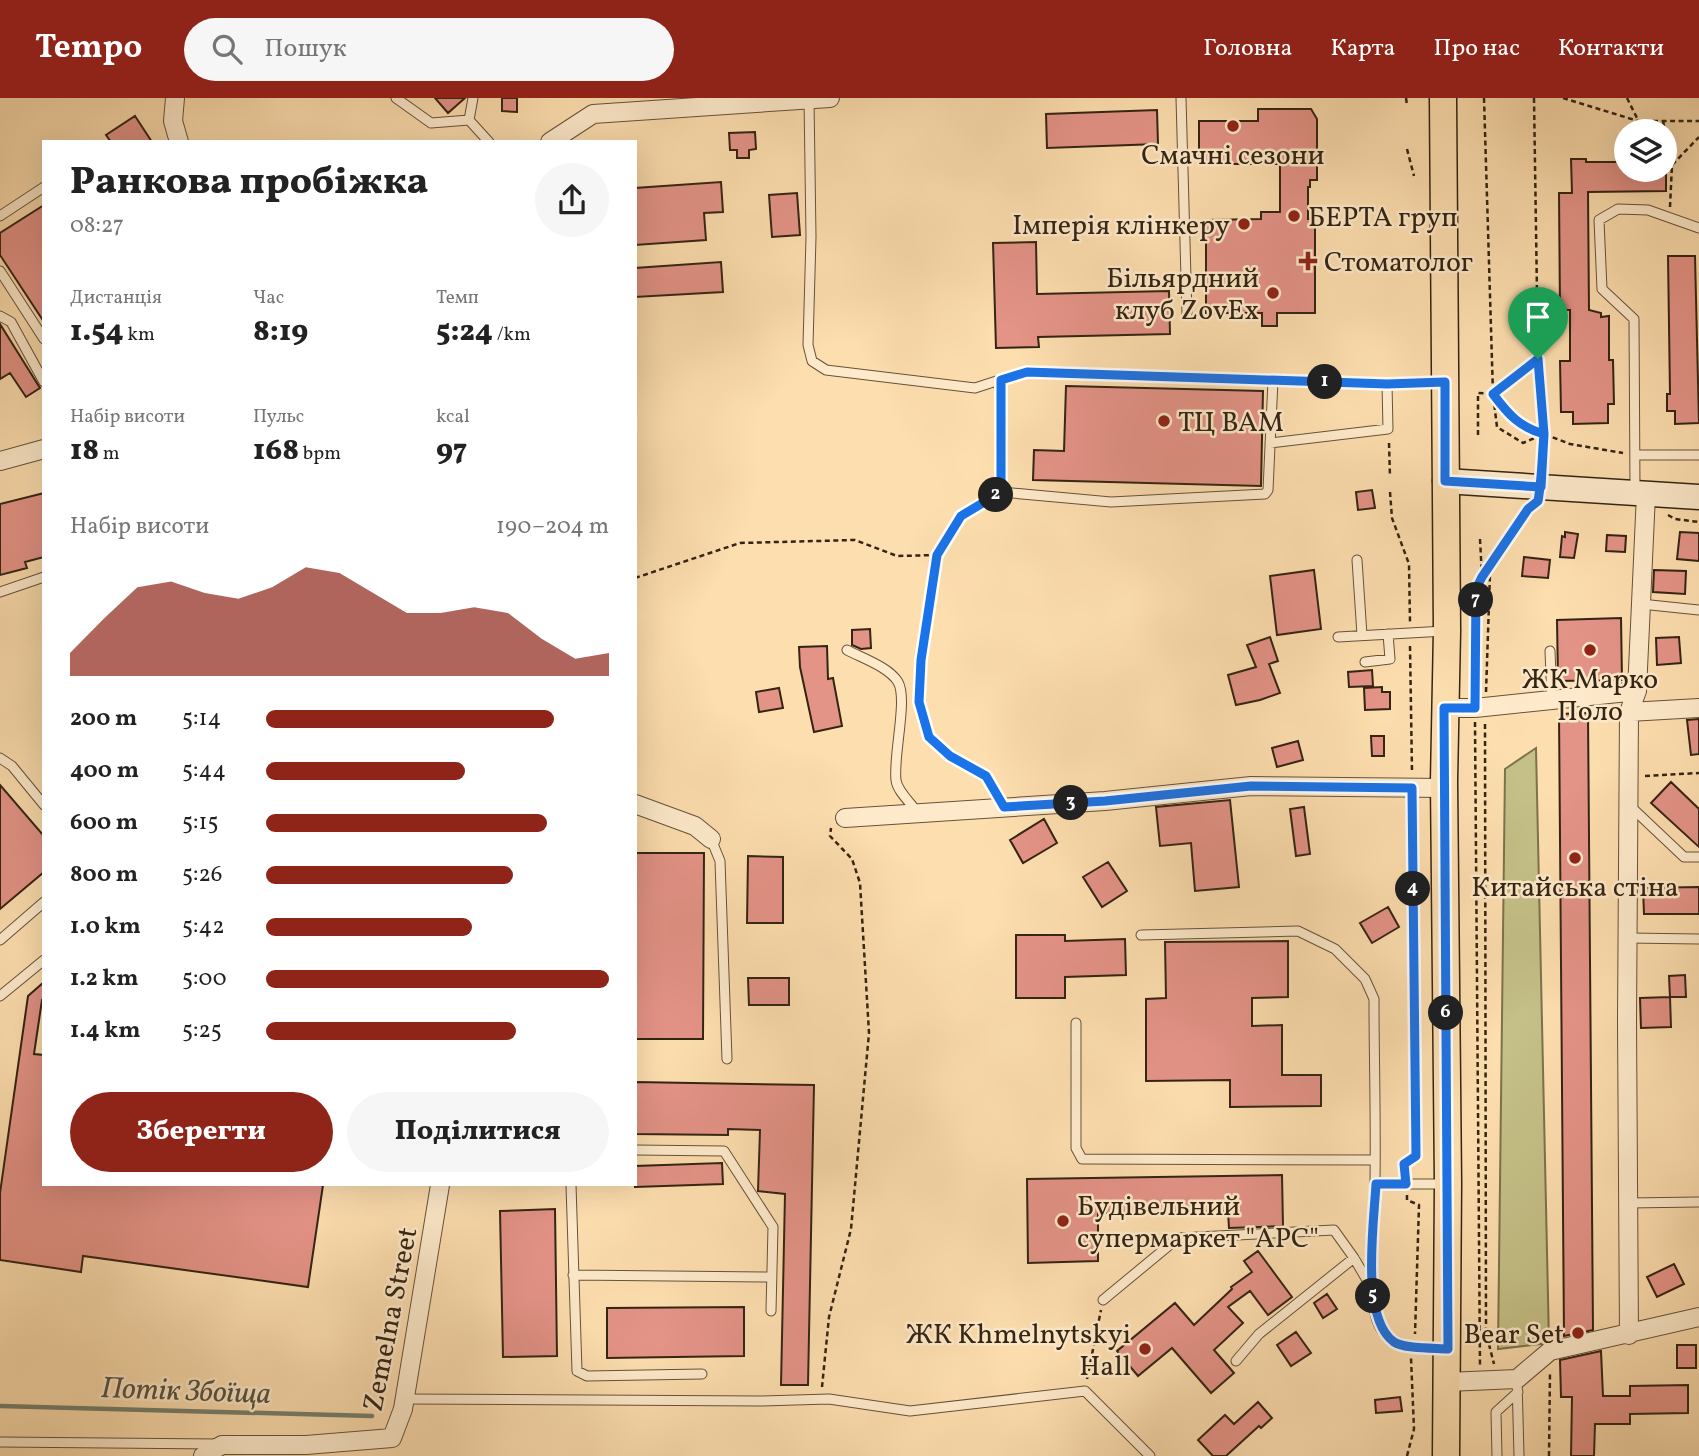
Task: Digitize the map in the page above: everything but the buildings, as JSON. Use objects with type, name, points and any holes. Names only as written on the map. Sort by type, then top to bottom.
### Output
[{"type":"main road","points":[[1443,98],[1447,631],[1444,708],[1448,1184],[1446,1456]]},
{"type":"main road","points":[[1445,481],[1540,494],[1699,497]]},
{"type":"street","points":[[174,98],[173,121],[178,140]]},
{"type":"street","points":[[553,140],[593,114],[830,98]]},
{"type":"street","points":[[0,461],[42,450]]},
{"type":"street","points":[[1629,1335],[1628,777],[1629,712],[1637,691],[1641,604],[1640,494]]},
{"type":"street","points":[[1444,708],[1480,708],[1637,691]]},
{"type":"street","points":[[1629,712],[1699,708]]},
{"type":"street","points":[[845,818],[1105,801],[1251,786],[1444,788]]},
{"type":"street","points":[[637,805],[695,826],[711,839]]},
{"type":"street","name":"Zemelna Street","points":[[222,1444],[392,1447],[405,1399],[440,1186]]},
{"type":"street","points":[[1447,1382],[1489,1379],[1517,1386],[1550,1351],[1699,1317]]},
{"type":"street","points":[[203,1456],[222,1444]]},
{"type":"lane","points":[[397,98],[430,123],[469,120]]},
{"type":"lane","points":[[469,120],[472,98]]},
{"type":"lane","points":[[1181,98],[1187,314]]},
{"type":"lane","points":[[809,99],[811,237],[808,345],[812,361],[825,370],[975,388],[1027,372],[1387,384],[1445,382]]},
{"type":"lane","points":[[469,120],[487,140]]},
{"type":"lane","points":[[0,216],[42,188]]},
{"type":"lane","points":[[1640,494],[1635,455],[1634,319],[1602,289],[1599,220],[1618,209],[1647,210],[1699,228]]},
{"type":"lane","points":[[0,271],[42,336]]},
{"type":"lane","points":[[0,316],[11,321],[42,378]]},
{"type":"lane","points":[[1001,380],[1001,492],[1111,502],[1265,494],[1268,490],[1273,380]]},
{"type":"lane","points":[[1270,443],[1388,429],[1387,384]]},
{"type":"lane","points":[[1635,455],[1699,455]]},
{"type":"lane","points":[[1357,560],[1362,635]]},
{"type":"lane","points":[[0,592],[42,578]]},
{"type":"lane","points":[[1641,604],[1699,610]]},
{"type":"lane","points":[[1338,637],[1447,631]]},
{"type":"lane","points":[[1365,662],[1390,659],[1388,634]]},
{"type":"lane","points":[[847,650],[887,671],[898,682],[902,697],[897,736],[896,783],[917,812]]},
{"type":"lane","points":[[1550,650],[1552,701]]},
{"type":"lane","points":[[0,758],[12,766],[42,803]]},
{"type":"lane","points":[[1628,803],[1684,857],[1699,857]]},
{"type":"lane","points":[[711,839],[720,861],[727,1059]]},
{"type":"lane","points":[[0,940],[42,904]]},
{"type":"lane","points":[[1142,935],[1298,931],[1335,949],[1365,979],[1374,999],[1376,1184],[1372,1289],[1375,1314],[1381,1330],[1396,1344],[1448,1349]]},
{"type":"lane","points":[[1628,937],[1699,939]]},
{"type":"lane","points":[[0,996],[42,962]]},
{"type":"lane","points":[[1076,1023],[1076,1148],[1082,1159],[1375,1160]]},
{"type":"lane","points":[[637,1150],[724,1151],[773,1227],[771,1311]]},
{"type":"lane","points":[[1376,1184],[1448,1184]]},
{"type":"lane","points":[[571,1186],[576,1365],[582,1375],[702,1374]]},
{"type":"lane","points":[[1628,1203],[1699,1202]]},
{"type":"lane","points":[[1103,1300],[1178,1238],[1334,1230],[1372,1289]]},
{"type":"lane","points":[[1236,1361],[1259,1334],[1354,1258]]},
{"type":"lane","points":[[573,1275],[772,1277]]},
{"type":"lane","points":[[1496,1456],[1496,1412],[1517,1386]]},
{"type":"lane","points":[[1517,1386],[1519,1456]]},
{"type":"lane","points":[[405,1399],[820,1399],[910,1411],[1085,1391],[1150,1456]]},
{"type":"lane","points":[[0,1442],[222,1444]]},
{"type":"path","points":[[1406,98],[1407,105]]},
{"type":"path","points":[[1484,98],[1493,394],[1497,427],[1523,443],[1544,434]]},
{"type":"path","points":[[1489,1379],[1475,791],[1490,574],[1540,494],[1544,434],[1538,359],[1534,98]]},
{"type":"path","points":[[1563,98],[1631,119]]},
{"type":"path","points":[[1627,98],[1637,119]]},
{"type":"path","points":[[1677,121],[1699,121]]},
{"type":"path","points":[[1677,159],[1699,137]]},
{"type":"path","points":[[1407,149],[1415,176]]},
{"type":"path","points":[[1670,216],[1671,182]]},
{"type":"path","points":[[1478,435],[1478,393],[1493,394],[1538,359]]},
{"type":"path","points":[[1493,394],[1511,418],[1528,430],[1570,444],[1635,455]]},
{"type":"path","points":[[1389,443],[1390,477]]},
{"type":"path","points":[[1001,492],[961,516],[937,555],[921,660],[919,702],[929,737],[950,756],[986,776],[1004,807]]},
{"type":"path","points":[[1390,492],[1392,518],[1409,564],[1416,1156],[1404,1164],[1407,1200],[1419,1205],[1414,1347],[1410,1356],[1414,1429],[1407,1456]]},
{"type":"path","points":[[1489,1379],[1486,1333],[1485,793],[1476,589],[1540,494]]},
{"type":"path","points":[[1480,539],[1482,577]]},
{"type":"path","points":[[637,577],[740,543],[855,540],[897,556],[937,555]]},
{"type":"path","points":[[1628,777],[1699,773]]},
{"type":"path","points":[[1475,791],[1485,793]]},
{"type":"path","points":[[820,1399],[829,1317],[851,1229],[869,1032],[860,883],[852,859],[829,832],[845,818]]},
{"type":"path","points":[[1085,1391],[1103,1300]]},
{"type":"path","points":[[1549,1456],[1550,1351]]},
{"type":"shaded area","points":[[1536,748],[1549,1343],[1498,1349],[1505,769]]},
{"type":"waterway","name":"Потік Збоїща","points":[[0,1406],[372,1416]]},
{"type":"place","name":"Смачні сезони","points":[[1233,126]]},
{"type":"place","name":"БЕРТА груп","points":[[1294,216]]},
{"type":"place","name":"Імперія клінкеру","points":[[1244,224]]},
{"type":"place","name":"Стоматолог","points":[[1308,261]]},
{"type":"place","name":"Більярдний клуб ZovEx","points":[[1273,293]]},
{"type":"place","name":"ТЦ ВАМ","points":[[1164,421]]},
{"type":"place","name":"ЖК Марко Поло","points":[[1590,650]]},
{"type":"place","name":"Китайська стіна","points":[[1575,858]]},
{"type":"place","name":"Будівельний супермаркет \"АРС\"","points":[[1063,1221]]},
{"type":"place","name":"Bear Set","points":[[1578,1333]]},
{"type":"place","name":"ЖК Khmelnytskyi Hall","points":[[1145,1349]]},
{"type":"route","points":[[1538,359],[1493,394],[1511,418],[1528,430],[1544,434],[1542,465],[1541,487],[1538,501],[1528,509],[1476,589],[1475,708],[1444,708],[1448,1349],[1414,1347],[1396,1344],[1381,1330],[1375,1314],[1372,1289],[1376,1184],[1406,1184],[1404,1164],[1416,1156],[1412,788],[1251,786],[1105,801],[1004,807],[986,776],[950,756],[929,737],[919,702],[921,660],[937,555],[961,516],[1001,492],[1001,380],[1027,372],[1387,384],[1445,382],[1445,481],[1541,487],[1544,434],[1538,359]]}]
